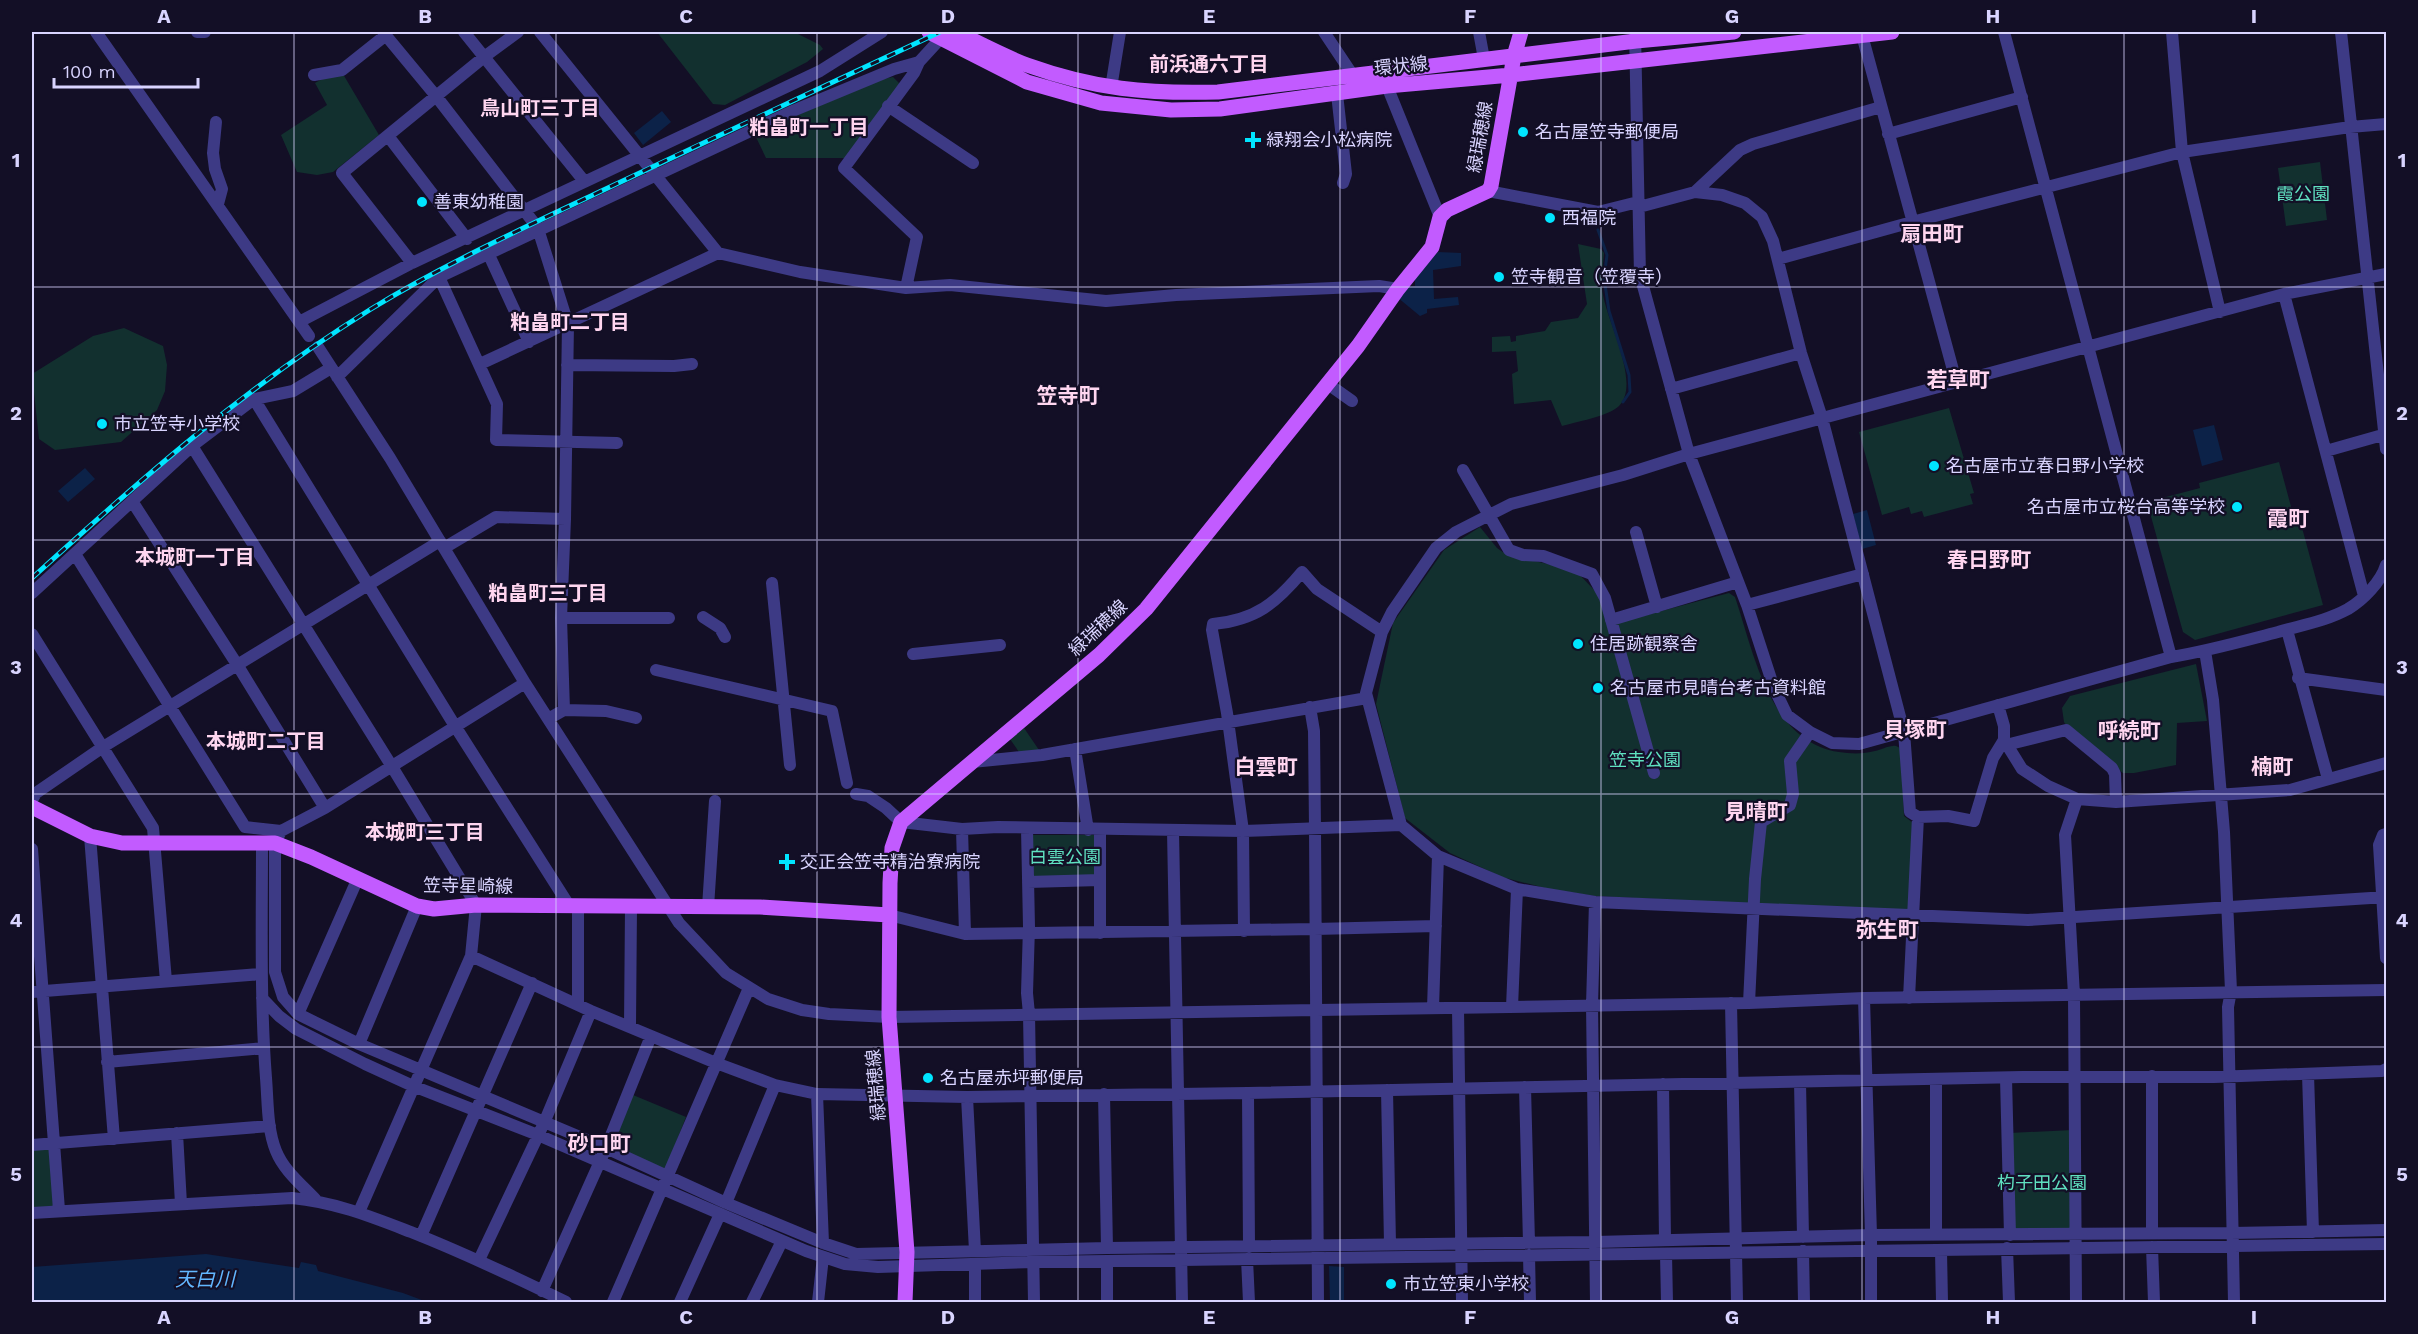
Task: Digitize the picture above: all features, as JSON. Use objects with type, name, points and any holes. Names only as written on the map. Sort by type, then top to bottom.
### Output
[{"type":"main road","name":"環状線","points":[[956,32],[1025,64],[1111,88],[1166,93],[1218,92],[1354,74],[1514,57],[1635,36],[1732,32]]},
{"type":"main road","name":"緑瑞穂線","points":[[905,1302],[908,1260],[890,1017],[889,915],[892,848],[901,822],[1100,655],[1146,609],[1358,346],[1398,289],[1432,247],[1440,217],[1447,210],[1488,191],[1491,186],[1514,57],[1521,32]]},
{"type":"main road","name":"環状線","points":[[935,35],[1027,82],[1101,103],[1171,110],[1220,109],[1387,86],[1511,75],[1892,32]]},
{"type":"main road","name":"笠寺星崎線","points":[[33,797],[90,836],[122,843],[155,844],[273,839],[417,906],[434,909],[476,905],[668,906],[889,915]]},
{"type":"street","points":[[96,32],[309,336]]},
{"type":"street","points":[[197,32],[205,32]]},
{"type":"street","points":[[464,32],[584,181]]},
{"type":"street","points":[[412,263],[342,173],[518,32]]},
{"type":"street","points":[[540,32],[718,252],[800,272],[906,288],[950,285],[1106,301],[1379,286],[1398,289]]},
{"type":"street","points":[[299,322],[412,263],[820,71],[882,32]]},
{"type":"street","points":[[1111,88],[1120,32]]},
{"type":"street","points":[[1324,32],[1354,74],[1361,90]]},
{"type":"street","points":[[1479,32],[1484,59]]},
{"type":"street","points":[[2004,32],[2171,657]]},
{"type":"street","points":[[2172,32],[2182,152],[2220,312]]},
{"type":"street","points":[[2342,32],[2350,127],[2386,449]]},
{"type":"street","points":[[314,75],[342,70],[384,33],[525,210],[539,232],[568,324],[561,618],[564,710]]},
{"type":"street","points":[[906,288],[917,237],[844,168],[914,73],[935,35]]},
{"type":"street","points":[[1862,35],[1956,381]]},
{"type":"street","points":[[1635,36],[1640,275],[1689,454],[1747,605],[1774,688],[1787,715],[1810,732],[1832,743],[1858,744],[2171,657],[2205,651],[2332,617],[2349,608],[2381,581],[2386,565]]},
{"type":"street","points":[[32,593],[192,446],[255,399],[293,391],[334,373],[439,278],[795,110],[894,69],[919,62]]},
{"type":"street","points":[[1387,86],[1440,217]]},
{"type":"street","points":[[1337,94],[1346,174],[1343,183]]},
{"type":"street","points":[[1888,134],[2022,97]]},
{"type":"street","points":[[888,106],[973,163]]},
{"type":"street","points":[[1695,192],[1740,150],[1753,144],[1881,107]]},
{"type":"street","points":[[216,122],[213,153],[215,169],[222,189],[218,204]]},
{"type":"street","points":[[1778,259],[2046,186],[2182,152],[2350,127],[2386,124]]},
{"type":"street","points":[[388,136],[467,239]]},
{"type":"street","points":[[1488,191],[1598,212],[1695,192],[1722,195],[1745,203],[1762,218],[1778,259],[1801,353],[1822,418],[1904,732],[1910,812],[1918,817],[1948,816],[1974,821],[1993,758],[2005,743],[2066,730],[2112,768],[2115,774],[2116,802]]},
{"type":"street","points":[[480,364],[718,252]]},
{"type":"street","points":[[489,255],[529,342]]},
{"type":"street","points":[[2385,897],[2028,920],[1595,902],[1517,889],[1438,856],[1401,825],[1367,698],[1382,632],[1392,612],[1436,548],[1456,532],[1510,504],[1623,475],[1689,454],[1956,381],[2088,348],[2284,294],[2386,274]]},
{"type":"street","points":[[439,278],[497,404],[496,440],[617,443]]},
{"type":"street","points":[[2284,294],[2364,596]]},
{"type":"street","points":[[318,347],[390,458],[525,683],[679,923],[726,973],[768,999],[802,1010],[829,1014],[890,1017],[2386,990]]},
{"type":"street","points":[[1671,389],[1801,353]]},
{"type":"street","points":[[567,365],[674,366],[692,364]]},
{"type":"street","points":[[1328,384],[1352,401]]},
{"type":"street","points":[[255,399],[455,726],[574,907],[578,1003]]},
{"type":"street","points":[[2326,451],[2386,434]]},
{"type":"street","points":[[192,446],[476,905],[471,956],[359,1212]]},
{"type":"street","points":[[1463,470],[1509,550],[1523,555],[1543,556],[1592,574],[1605,598],[1654,773]]},
{"type":"street","points":[[132,501],[238,666],[325,808]]},
{"type":"street","points":[[33,797],[103,747],[171,708],[368,584],[442,545],[496,517],[565,519]]},
{"type":"street","points":[[1636,532],[1657,607]]},
{"type":"street","points":[[75,554],[245,827],[273,839]]},
{"type":"street","points":[[1244,930],[1242,831],[1228,722],[1212,630],[1213,624],[1243,619],[1268,607],[1283,595],[1302,572],[1317,589],[1382,632]]},
{"type":"street","points":[[1747,605],[1863,574]]},
{"type":"street","points":[[1611,620],[1738,582]]},
{"type":"street","points":[[772,583],[790,765]]},
{"type":"street","points":[[703,617],[720,628],[725,638]]},
{"type":"street","points":[[561,618],[669,618]]},
{"type":"street","points":[[2286,630],[2328,779]]},
{"type":"street","points":[[32,634],[153,828],[166,981]]},
{"type":"street","points":[[913,654],[999,645]]},
{"type":"street","points":[[2205,651],[2212,700],[2224,832],[2232,991],[2228,1007],[2234,1302]]},
{"type":"street","points":[[656,670],[832,711],[847,783]]},
{"type":"street","points":[[2298,678],[2386,690]]},
{"type":"street","points":[[273,839],[525,683]]},
{"type":"street","points":[[972,762],[1075,749],[1367,698]]},
{"type":"street","points":[[1998,705],[2004,726],[2005,743],[2022,769],[2048,786],[2078,799],[2116,802],[2289,790],[2386,763]]},
{"type":"street","points":[[1310,707],[1314,732],[1318,1302]]},
{"type":"street","points":[[548,719],[564,710],[606,711],[636,718]]},
{"type":"street","points":[[1749,1003],[1753,908],[1761,822],[1790,805],[1793,794],[1790,760],[1810,732]]},
{"type":"street","points":[[1075,749],[1094,830],[1100,880],[1100,933]]},
{"type":"street","points":[[856,794],[868,796],[901,822],[962,829],[998,827],[1242,831],[1401,825]]},
{"type":"street","points":[[2076,1302],[2074,995],[2065,835],[2078,799]]},
{"type":"street","points":[[708,907],[715,801]]},
{"type":"street","points":[[1909,998],[1918,817]]},
{"type":"street","points":[[962,829],[965,934]]},
{"type":"street","points":[[1027,829],[1027,993],[1034,1302]]},
{"type":"street","points":[[1173,831],[1182,1302]]},
{"type":"street","points":[[2386,834],[2382,836],[2379,845],[2385,897],[2386,958]]},
{"type":"street","points":[[90,836],[114,1139]]},
{"type":"street","points":[[273,839],[261,974],[270,1126],[279,1158],[288,1171],[316,1200]]},
{"type":"street","points":[[273,839],[275,972],[283,997],[298,1014],[420,1071],[606,1148],[667,1177],[782,1241],[845,1264],[878,1268],[908,1260]]},
{"type":"street","points":[[32,849],[37,991],[54,1143],[58,1210]]},
{"type":"street","points":[[1433,1008],[1438,856]]},
{"type":"street","points":[[298,1014],[358,878]]},
{"type":"street","points":[[1028,882],[1100,880]]},
{"type":"street","points":[[1512,1007],[1517,889]]},
{"type":"street","points":[[1595,902],[1592,1085],[1596,1302]]},
{"type":"street","points":[[359,1044],[417,906]]},
{"type":"street","points":[[630,1026],[631,907]]},
{"type":"street","points":[[889,915],[965,934],[1436,926]]},
{"type":"street","points":[[471,956],[578,1003],[591,1011],[716,1063],[775,1085],[817,1094],[967,1097],[1248,1093],[2075,1076],[2229,1077],[2386,1069]]},
{"type":"street","points":[[37,991],[261,974]]},
{"type":"street","points":[[420,1236],[476,1109],[484,1096],[532,983]]},
{"type":"street","points":[[613,1302],[749,988]]},
{"type":"street","points":[[262,998],[279,1016],[296,1029],[413,1086],[476,1109],[662,1190],[856,1254],[908,1260],[1107,1254],[1181,1248],[1317,1259],[1462,1250],[1529,1249],[1595,1249],[1666,1254],[1871,1249],[1941,1251],[2007,1248],[2386,1244]]},
{"type":"street","points":[[1864,998],[1868,1080],[1871,1302]]},
{"type":"street","points":[[1731,1003],[1737,1302]]},
{"type":"street","points":[[1458,1008],[1462,1302]]},
{"type":"street","points":[[479,1260],[544,1123],[591,1011]]},
{"type":"street","points":[[542,1291],[606,1148],[651,1036]]},
{"type":"street","points":[[107,1062],[264,1048]]},
{"type":"street","points":[[2308,1074],[2313,1232]]},
{"type":"street","points":[[2152,1076],[2152,1232]]},
{"type":"street","points":[[2006,1078],[2010,1235]]},
{"type":"street","points":[[1936,1079],[1936,1235]]},
{"type":"street","points":[[1800,1082],[1803,1237]]},
{"type":"street","points":[[1663,1084],[1665,1240]]},
{"type":"street","points":[[680,1302],[723,1209],[775,1085]]},
{"type":"street","points":[[1525,1087],[1530,1302]]},
{"type":"street","points":[[1387,1090],[1390,1244]]},
{"type":"street","points":[[1248,1093],[1249,1302]]},
{"type":"street","points":[[817,1094],[823,1243]]},
{"type":"street","points":[[1104,1094],[1107,1302]]},
{"type":"street","points":[[967,1097],[975,1302]]},
{"type":"street","points":[[32,1145],[270,1126]]},
{"type":"street","points":[[177,1134],[182,1204]]},
{"type":"street","points":[[32,1213],[292,1198],[316,1200],[359,1212],[479,1260],[566,1302]]},
{"type":"street","points":[[1595,1249],[1665,1240],[1871,1235],[2386,1230]]},
{"type":"street","points":[[752,1302],[782,1241]]},
{"type":"street","points":[[1107,1254],[1182,1261],[1317,1246],[1390,1244],[1462,1250]]},
{"type":"street","points":[[2152,1247],[2154,1302]]},
{"type":"street","points":[[2007,1248],[2009,1302]]},
{"type":"street","points":[[1803,1251],[1804,1302]]},
{"type":"street","points":[[1941,1251],[1942,1302]]},
{"type":"street","points":[[1666,1254],[1667,1302]]},
{"type":"street","points":[[818,1302],[823,1257]]},
{"type":"green space","points":[[657,32],[794,32],[820,45],[823,49],[807,62],[725,105],[713,104]]},
{"type":"green space","points":[[340,69],[379,135],[333,172],[317,175],[297,172],[281,135],[327,105],[315,83]]},
{"type":"green space","points":[[893,77],[900,84],[846,158],[766,158],[754,133],[883,79]]},
{"type":"green space","name":"霞公園","points":[[2320,162],[2327,220],[2286,226],[2278,168]]},
{"type":"green space","points":[[1578,244],[1601,249],[1604,253],[1603,295],[1625,369],[1625,396],[1614,410],[1562,426],[1551,400],[1514,404],[1512,374],[1518,371],[1516,351],[1492,352],[1492,337],[1510,336],[1511,342],[1516,341],[1516,336],[1545,331],[1551,322],[1578,318],[1587,304]]},
{"type":"green space","points":[[124,328],[163,346],[167,365],[165,391],[157,410],[121,442],[55,450],[39,439],[32,374],[93,336]]},
{"type":"green space","points":[[1949,408],[1974,493],[1970,494],[1973,504],[1924,517],[1922,511],[1911,514],[1909,507],[1882,515],[1859,432]]},
{"type":"green space","points":[[2279,462],[2293,514],[2298,513],[2323,605],[2195,640],[2183,632],[2147,502],[2200,488],[2199,483]]},
{"type":"green space","name":"笠寺公園","points":[[1480,527],[1497,548],[1507,555],[1575,570],[1599,595],[1609,625],[1729,593],[1735,597],[1749,643],[1768,691],[1780,713],[1796,731],[1815,744],[1839,752],[1866,753],[1894,746],[1901,749],[1904,816],[1913,823],[1910,907],[1907,911],[1595,896],[1549,889],[1502,877],[1450,853],[1405,818],[1376,704],[1393,623],[1444,550]]},
{"type":"green space","points":[[2196,664],[2207,721],[2177,723],[2176,765],[2123,773],[2068,728],[2064,722],[2062,708],[2070,696]]},
{"type":"green space","points":[[1024,728],[1039,750],[1019,752],[1010,739]]},
{"type":"green space","name":"白雲公園","points":[[1032,835],[1098,835],[1098,879],[1032,879]]},
{"type":"green space","points":[[633,1095],[686,1117],[665,1170],[612,1146]]},
{"type":"green space","name":"杓子田公園","points":[[2073,1130],[2074,1232],[2011,1234],[2009,1133]]},
{"type":"green space","points":[[54,1143],[59,1210],[32,1213],[32,1145]]},
{"type":"water","points":[[662,111],[671,122],[643,145],[634,133]]},
{"type":"water","points":[[1438,252],[1461,253],[1461,266],[1433,270],[1434,299],[1458,297],[1459,305],[1427,309],[1427,313],[1420,316],[1397,297],[1406,287],[1415,286],[1415,277]]},
{"type":"water","points":[[2214,425],[2223,460],[2202,466],[2193,430]]},
{"type":"water","points":[[85,468],[95,479],[68,502],[58,491]]},
{"type":"water","points":[[1867,510],[1876,545],[1862,549],[1853,514]]},
{"type":"water","name":"天白川","points":[[206,1254],[299,1268],[301,1262],[316,1265],[318,1271],[403,1293],[427,1302],[32,1302],[32,1267]]},
{"type":"water","points":[[1329,1266],[1344,1267],[1344,1302],[1330,1302]]},
{"type":"waterway","points":[[1598,230],[1607,255],[1604,278],[1609,311],[1629,375],[1630,392],[1623,402]]},
{"type":"railway","points":[[32,578],[113,505],[195,436],[280,370],[371,309],[453,263],[510,235],[940,32]]},
{"type":"place","name":"名古屋笠寺郵便局","points":[[1523,132]]},
{"type":"place","name":"緑翔会小松病院","points":[[1253,140]]},
{"type":"place","name":"善東幼稚園","points":[[422,202]]},
{"type":"place","name":"西福院","points":[[1550,218]]},
{"type":"place","name":"笠寺観音（笠覆寺）","points":[[1499,277]]},
{"type":"place","name":"市立笠寺小学校","points":[[102,424]]},
{"type":"place","name":"名古屋市立春日野小学校","points":[[1934,466]]},
{"type":"place","name":"名古屋市立桜台高等学校","points":[[2237,507]]},
{"type":"place","name":"住居跡観察舎","points":[[1578,644]]},
{"type":"place","name":"名古屋市見晴台考古資料館","points":[[1598,688]]},
{"type":"place","name":"交正会笠寺精治寮病院","points":[[787,862]]},
{"type":"place","name":"名古屋赤坪郵便局","points":[[928,1078]]},
{"type":"place","name":"市立笠東小学校","points":[[1391,1284]]},
{"type":"district","name":"前浜通六丁目","points":[[1209,64]]},
{"type":"district","name":"鳥山町三丁目","points":[[540,108]]},
{"type":"district","name":"粕畠町一丁目","points":[[809,127]]},
{"type":"district","name":"扇田町","points":[[1932,234]]},
{"type":"district","name":"粕畠町二丁目","points":[[570,322]]},
{"type":"district","name":"若草町","points":[[1958,380]]},
{"type":"district","name":"笠寺町","points":[[1068,396]]},
{"type":"district","name":"霞町","points":[[2288,519]]},
{"type":"district","name":"本城町一丁目","points":[[195,557]]},
{"type":"district","name":"春日野町","points":[[1989,560]]},
{"type":"district","name":"粕畠町三丁目","points":[[548,593]]},
{"type":"district","name":"貝塚町","points":[[1915,730]]},
{"type":"district","name":"呼続町","points":[[2129,731]]},
{"type":"district","name":"本城町二丁目","points":[[266,741]]},
{"type":"district","name":"白雲町","points":[[1266,767]]},
{"type":"district","name":"楠町","points":[[2272,767]]},
{"type":"district","name":"見晴町","points":[[1756,812]]},
{"type":"district","name":"本城町三丁目","points":[[425,832]]},
{"type":"district","name":"弥生町","points":[[1887,930]]},
{"type":"district","name":"砂口町","points":[[599,1144]]}]
